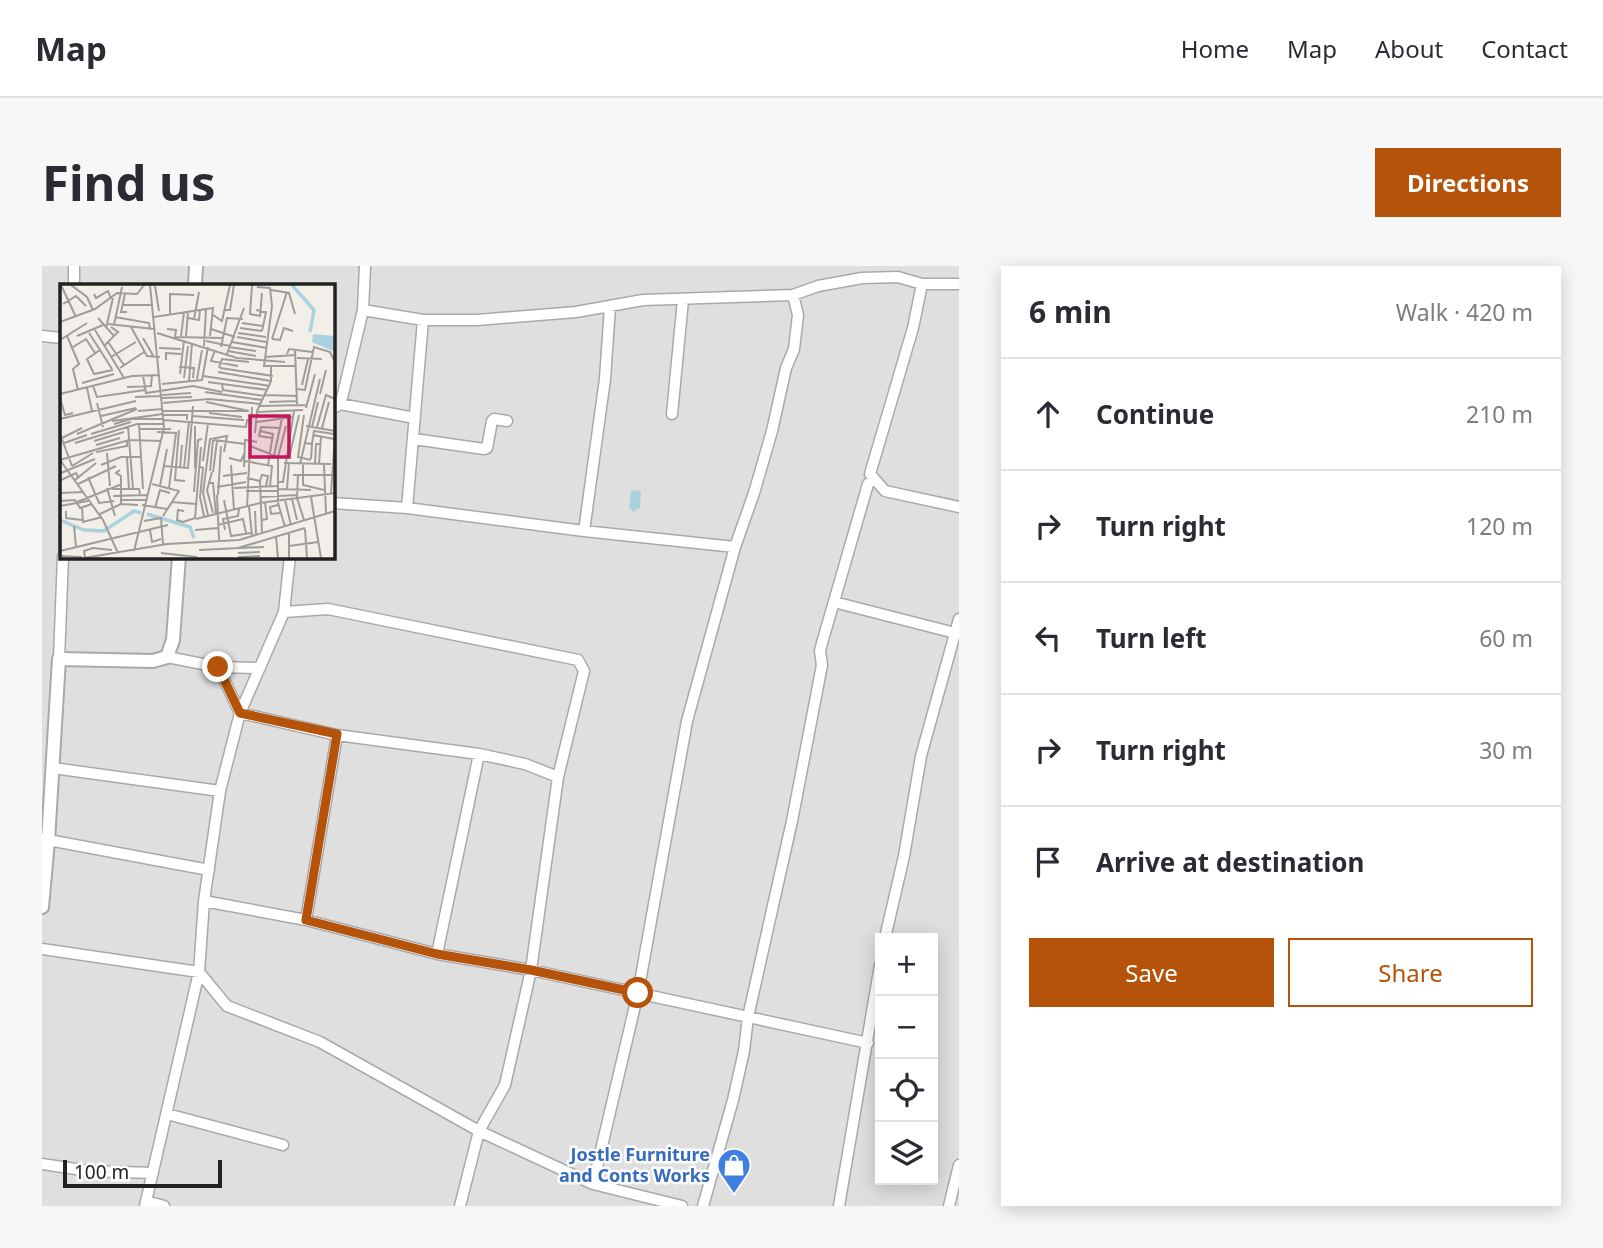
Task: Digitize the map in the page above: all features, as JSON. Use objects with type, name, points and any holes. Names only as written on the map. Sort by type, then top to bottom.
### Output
[{"type":"street","points":[[74,284],[75,266]]},
{"type":"street","points":[[195,284],[196,266]]},
{"type":"street","points":[[365,266],[363,310],[336,406],[415,418]]},
{"type":"street","points":[[363,310],[423,320],[522,317],[610,307],[643,300],[793,295],[818,286],[862,278],[898,277],[922,284],[959,284]]},
{"type":"street","points":[[922,284],[913,328],[870,467],[873,479],[885,491],[959,508]]},
{"type":"street","points":[[593,1184],[638,993],[687,721],[735,547],[754,493],[786,368],[794,349],[798,315],[793,295]]},
{"type":"street","points":[[672,414],[683,300]]},
{"type":"street","points":[[583,531],[606,379],[610,307]]},
{"type":"street","points":[[407,508],[423,320]]},
{"type":"street","points":[[42,336],[60,338]]},
{"type":"street","points":[[414,439],[484,449],[487,448],[492,421],[507,421]]},
{"type":"street","points":[[703,1206],[744,1051],[748,1017],[792,821],[822,665],[820,651],[868,484],[873,479]]},
{"type":"street","points":[[334,503],[407,508],[735,547]]},
{"type":"street","points":[[42,907],[45,840],[53,768],[63,558]]},
{"type":"street","points":[[167,657],[173,640],[179,558]]},
{"type":"street","points":[[164,1206],[146,1203],[199,972],[204,901],[220,791],[240,713],[284,611],[290,558]]},
{"type":"street","points":[[834,602],[955,633]]},
{"type":"street","points":[[284,611],[328,608],[578,660],[583,671],[558,777],[531,970],[505,1085],[479,1131],[460,1206]]},
{"type":"street","points":[[886,933],[904,856],[921,756],[959,619]]},
{"type":"street","points":[[59,659],[153,661],[167,657],[218,667],[260,668]]},
{"type":"street","points":[[218,667],[240,713]]},
{"type":"street","points":[[240,713],[337,734],[479,754],[525,764],[558,777]]},
{"type":"street","points":[[306,920],[337,734]]},
{"type":"street","points":[[437,954],[479,754]]},
{"type":"street","points":[[53,768],[220,791]]},
{"type":"street","points":[[45,840],[209,870]]},
{"type":"street","points":[[204,901],[306,920],[437,954],[531,970],[868,1043]]},
{"type":"street","points":[[42,949],[199,972],[227,1006],[320,1042],[479,1131],[593,1184],[682,1206]]},
{"type":"street","points":[[839,1206],[875,996]]},
{"type":"street","points":[[167,1114],[283,1145]]},
{"type":"street","points":[[42,1164],[89,1171],[153,1173]]},
{"type":"street","points":[[948,1206],[959,1165]]},
{"type":"shaded area","points":[[42,266],[959,266],[959,1206],[42,1206]]},
{"type":"water","points":[[633,490],[641,491],[640,508],[633,512],[629,507]]},
{"type":"place","name":"Jostle Furniture and Conts Works","points":[[734,1195]]},
{"type":"route","points":[[218,667],[240,713],[337,734],[306,920],[437,954],[531,970],[638,993]]}]
